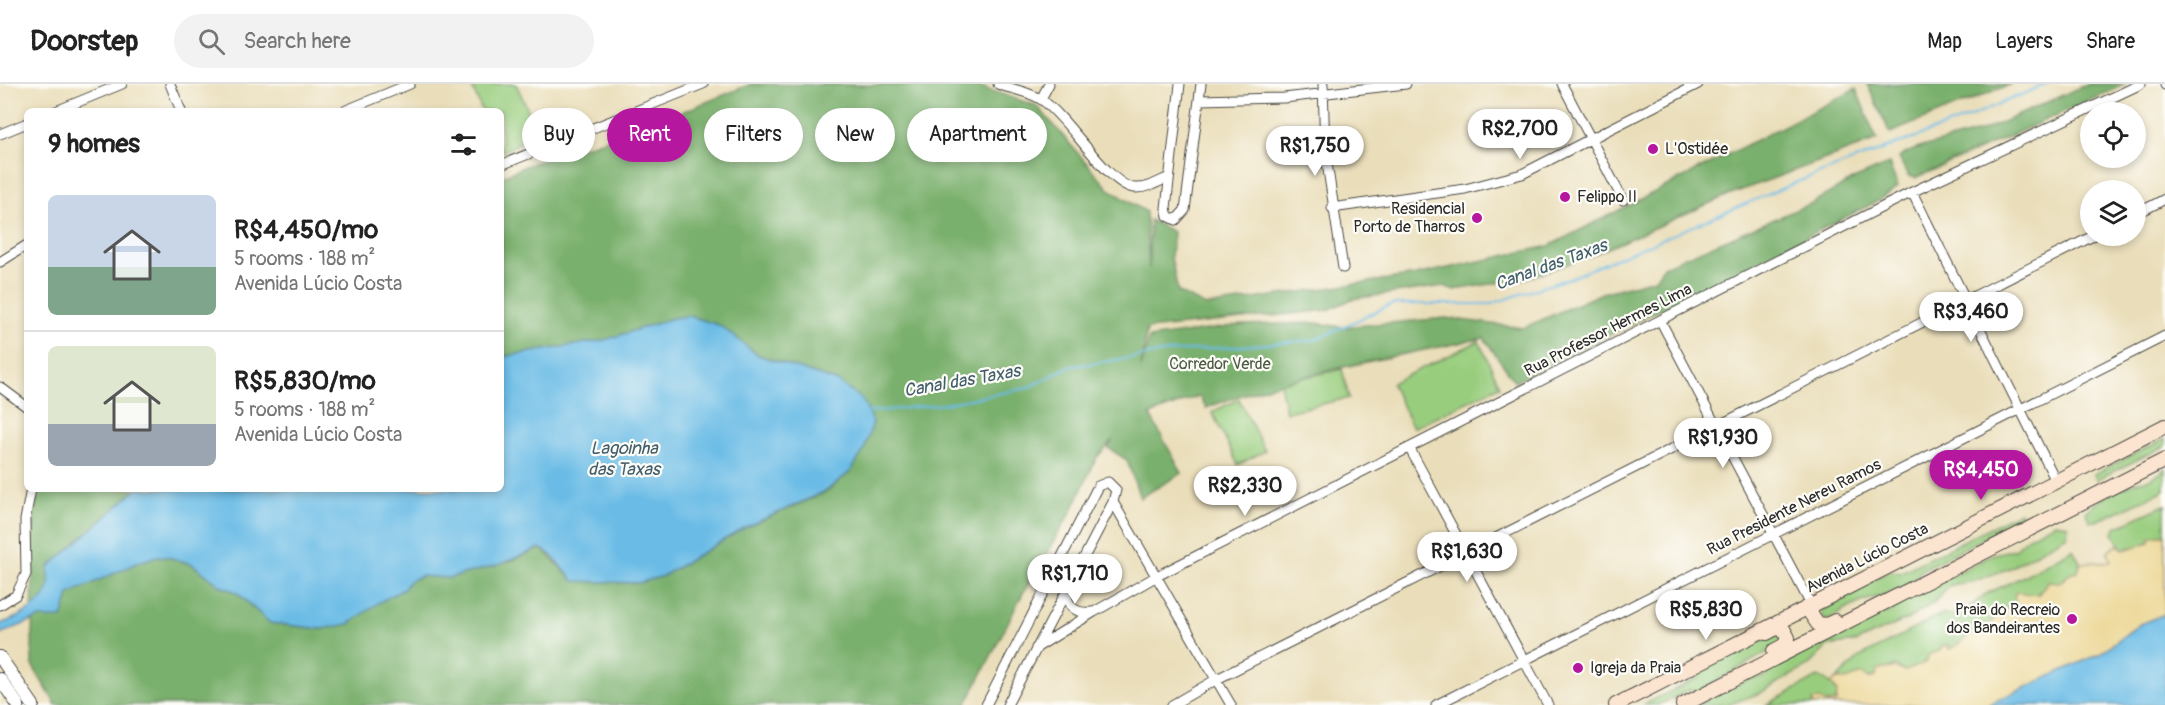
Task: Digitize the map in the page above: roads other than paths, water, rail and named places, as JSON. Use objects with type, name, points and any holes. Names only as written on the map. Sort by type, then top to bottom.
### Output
[{"type":"main road","name":"Avenida Lúcio Costa","points":[[1616,705],[2165,426]]},
{"type":"main road","points":[[1683,705],[2165,460]]},
{"type":"main road","points":[[1811,605],[1811,614],[1818,624],[1827,625],[1847,615],[1859,614]]},
{"type":"main road","points":[[1746,639],[1756,638],[1776,628],[1783,629],[1788,638],[1785,645],[1765,656],[1760,664]]},
{"type":"street","points":[[63,108],[122,84]]},
{"type":"street","points":[[170,84],[180,108]]},
{"type":"street","points":[[351,108],[410,84]]},
{"type":"street","points":[[504,164],[703,84]]},
{"type":"street","points":[[998,84],[1041,99],[1066,122],[1120,183],[1136,188],[1145,187],[1169,177]]},
{"type":"street","points":[[1041,99],[1049,84]]},
{"type":"street","points":[[1180,84],[1166,213],[1176,219],[1185,210],[1201,84]]},
{"type":"street","points":[[1199,100],[1284,98],[1323,89],[1406,84]]},
{"type":"street","points":[[1562,84],[1623,200]]},
{"type":"street","points":[[1332,208],[1486,184],[1541,166],[1590,138],[1698,84]]},
{"type":"street","name":"Rua Professor Hermes Lima","points":[[1036,648],[1157,576],[1912,192],[2141,84]]},
{"type":"street","points":[[1323,89],[1332,208],[1343,268]]},
{"type":"street","points":[[0,134],[24,124]]},
{"type":"street","points":[[1912,192],[2056,481]]},
{"type":"street","points":[[2146,208],[2165,199]]},
{"type":"street","points":[[1172,705],[1217,679],[2080,242]]},
{"type":"street","points":[[0,262],[24,247]]},
{"type":"street","points":[[1660,320],[1811,605]]},
{"type":"street","name":"Rua Presidente Nereu Ramos","points":[[1436,705],[2165,336]]},
{"type":"street","points":[[0,387],[24,405]]},
{"type":"street","points":[[1410,449],[1548,705]]},
{"type":"street","points":[[986,705],[1100,483],[1108,482],[1114,486],[1113,502],[1007,705]]},
{"type":"street","points":[[0,605],[16,595],[26,574],[25,520],[30,492]]},
{"type":"street","points":[[1113,502],[1231,705]]},
{"type":"street","points":[[1067,591],[1069,603],[1073,609],[1078,612],[1094,612]]},
{"type":"street","points":[[0,657],[33,705]]},
{"type":"street","points":[[0,679],[18,705]]},
{"type":"water","name":"Lagoinha das Taxas","points":[[689,316],[719,325],[758,355],[838,382],[862,399],[873,422],[864,450],[851,471],[826,491],[744,528],[663,576],[639,583],[574,581],[551,555],[540,548],[498,565],[449,578],[421,576],[409,581],[404,589],[378,603],[349,624],[322,629],[270,623],[236,592],[221,586],[192,564],[157,556],[69,594],[62,618],[39,618],[0,634],[0,624],[21,615],[36,605],[47,593],[49,567],[134,492],[504,492],[504,357],[605,340],[673,318]]},
{"type":"water","points":[[2165,614],[2165,705],[1987,705],[2099,654],[2140,624]]},
{"type":"waterway","name":"Canal das Taxas","points":[[869,412],[944,404],[1027,388],[1068,367],[1169,352],[1315,340],[1392,304],[1491,304],[1570,278],[1807,178],[1959,121],[2047,84]]},
{"type":"place","name":"L'Ostidée","points":[[1653,149]]},
{"type":"place","name":"Felippo II","points":[[1565,197]]},
{"type":"place","name":"Residencial Porto de Tharros","points":[[1477,218]]},
{"type":"place","name":"Praia do Recreio dos Bandeirantes","points":[[2072,619]]},
{"type":"place","name":"Igreja da Praia","points":[[1578,668]]},
{"type":"park label","name":"Corredor Verde","points":[[1220,364]]}]
